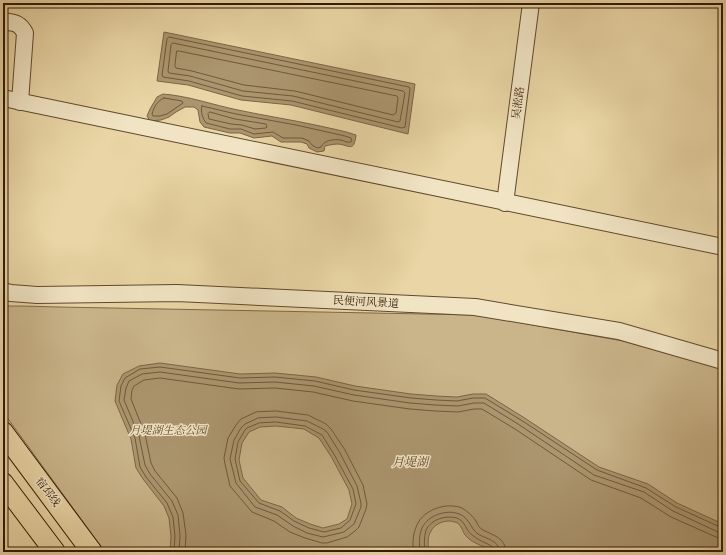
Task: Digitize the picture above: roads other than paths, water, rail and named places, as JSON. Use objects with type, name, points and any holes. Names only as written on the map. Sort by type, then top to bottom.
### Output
[{"type":"main road","name":"宿邳线","points":[[3,432],[92,552]]},
{"type":"main road","points":[[3,483],[55,552]]},
{"type":"street","name":"吴淞路","points":[[505,203],[531,3]]},
{"type":"street","points":[[3,21],[13,22],[22,26],[25,33],[20,102]]},
{"type":"street","points":[[3,98],[723,247]]},
{"type":"street","name":"民便河风景道","points":[[3,291],[37,295],[177,292],[475,307],[619,331],[723,361]]},
{"type":"water","points":[[164,32],[415,84],[408,134],[291,105],[241,100],[188,85],[157,81]]},
{"type":"water","points":[[163,94],[343,131],[356,135],[355,141],[350,147],[333,144],[325,146],[324,151],[317,152],[309,148],[307,144],[301,142],[281,142],[272,136],[254,138],[240,133],[230,133],[204,127],[200,122],[198,110],[194,107],[185,107],[169,117],[161,120],[150,121],[147,116],[150,109],[157,97]]},
{"type":"water","name":"月堤湖","points":[[160,363],[240,374],[275,373],[316,377],[355,386],[411,394],[457,397],[473,394],[486,394],[599,467],[648,484],[677,503],[723,524],[723,552],[493,552],[469,539],[461,526],[457,523],[448,521],[438,524],[431,531],[428,539],[429,552],[170,552],[171,536],[169,518],[164,506],[136,468],[131,439],[115,401],[117,385],[123,374],[139,366]],"holes":[[[276,426],[304,429],[319,438],[332,458],[349,490],[352,504],[347,519],[339,524],[323,528],[296,518],[282,507],[261,500],[243,478],[239,460],[242,443],[249,432],[260,427]]]},
{"type":"park label","name":"月堤湖生态公园","points":[[168,430]]}]
